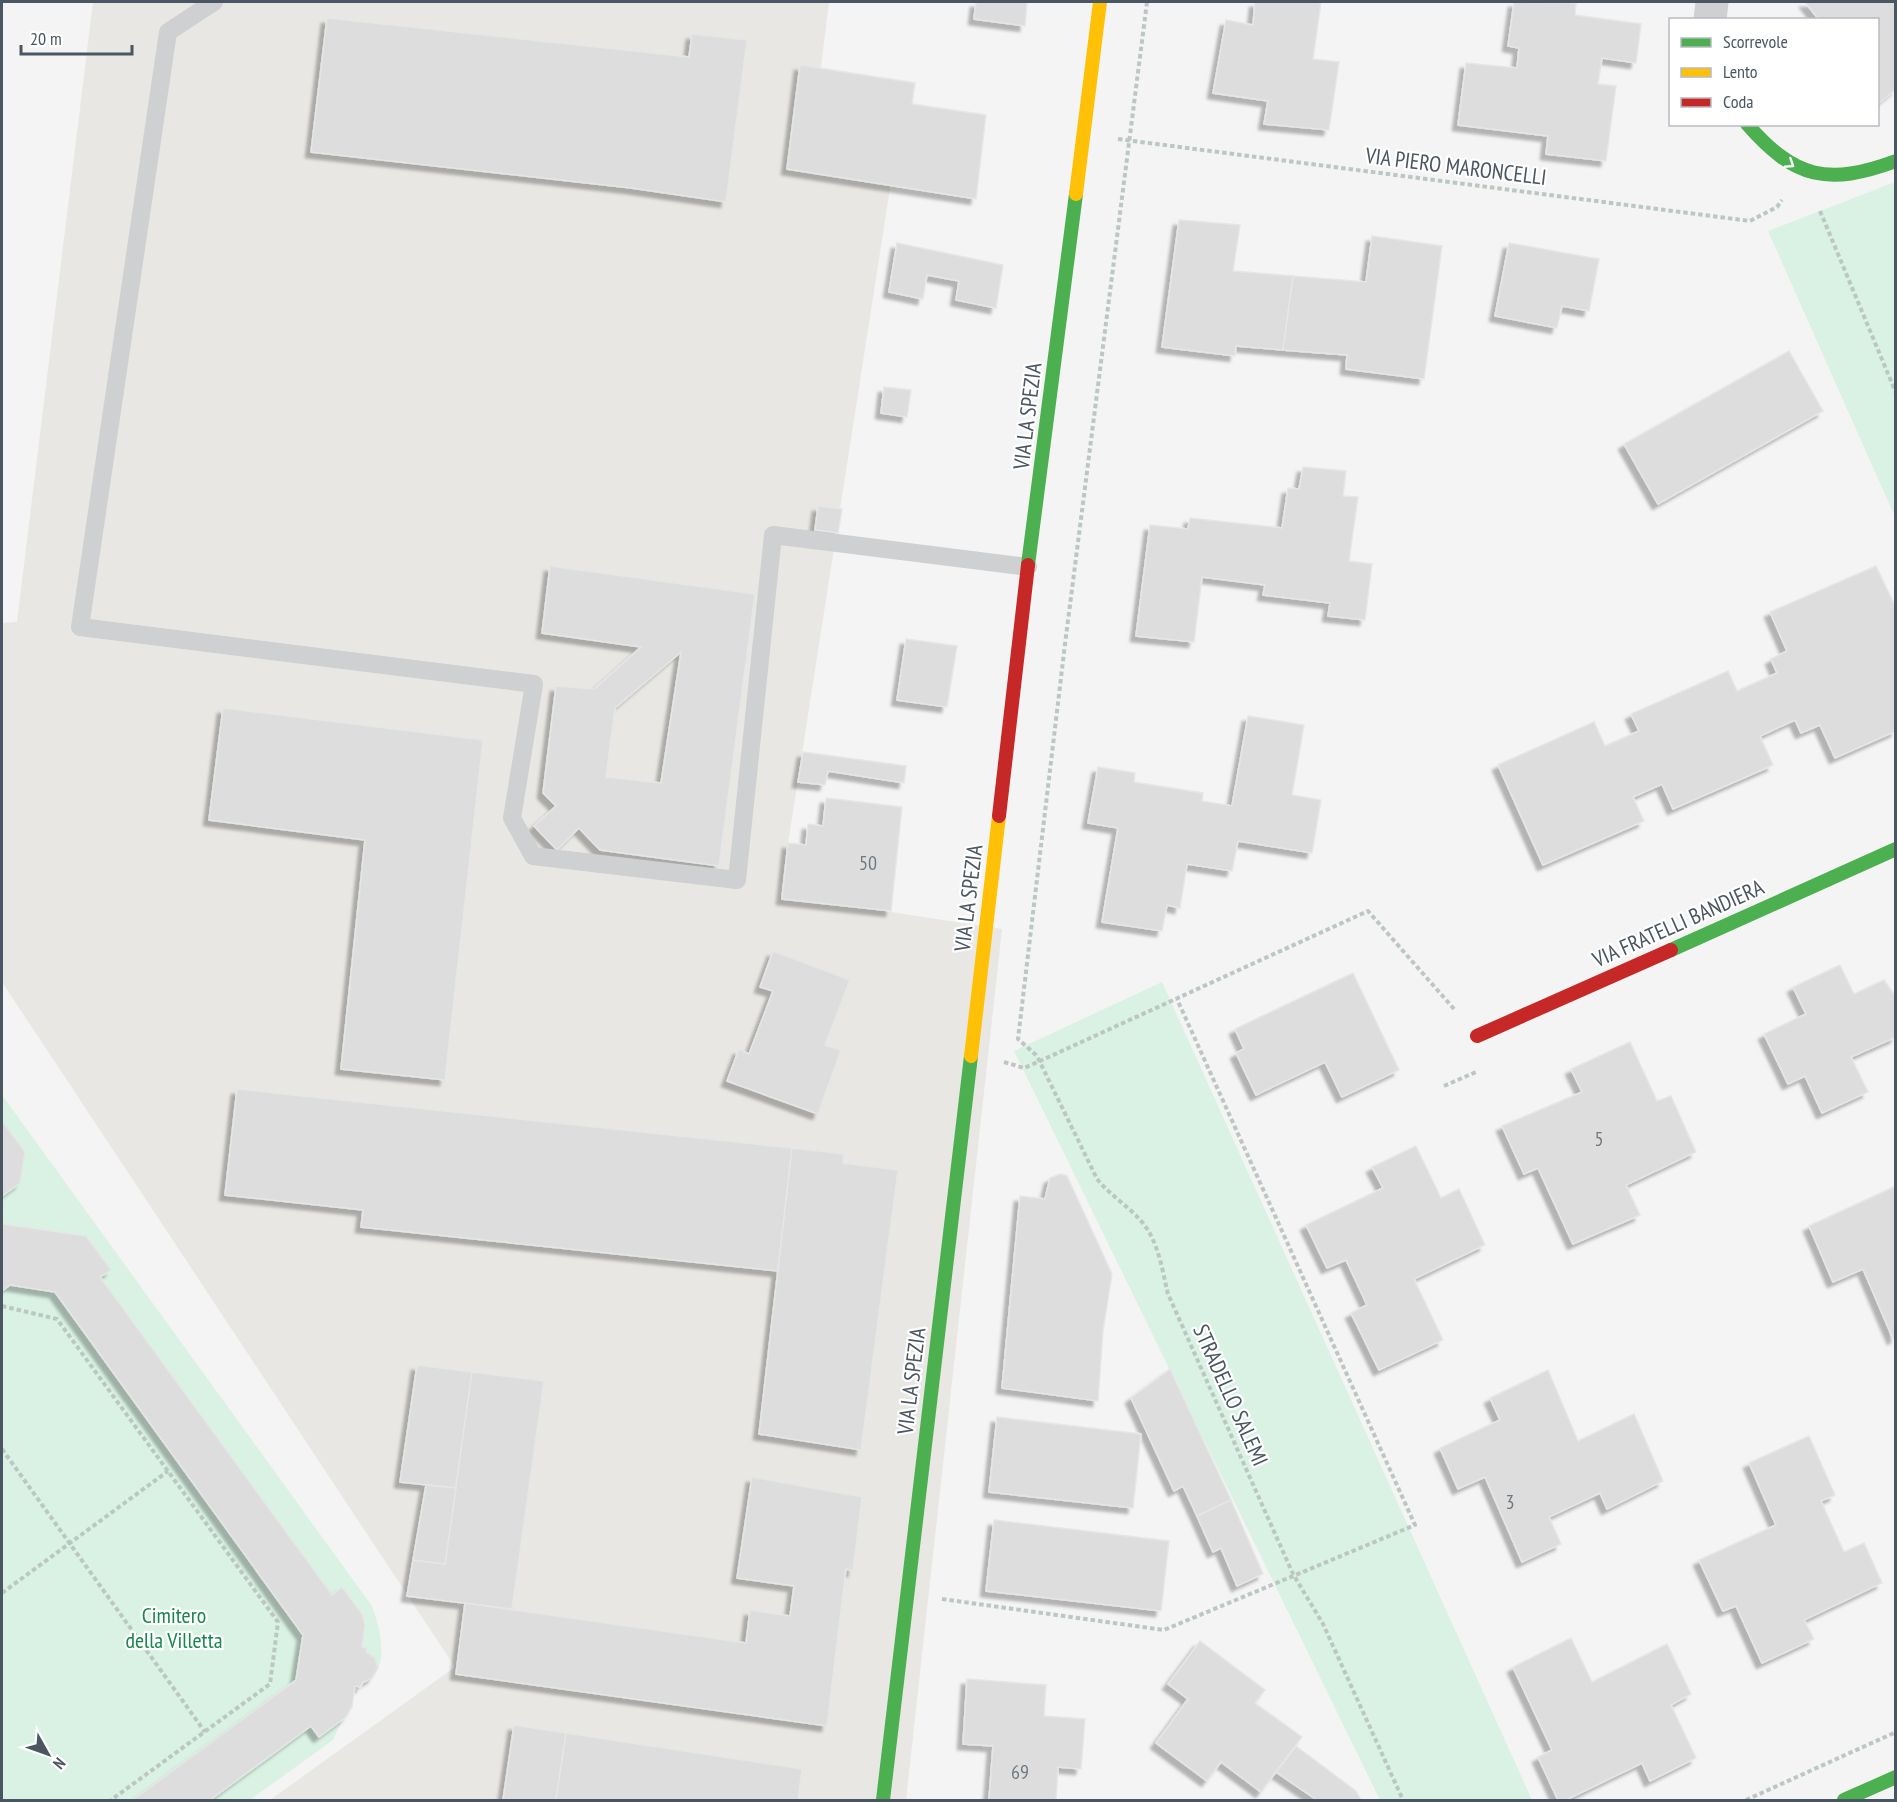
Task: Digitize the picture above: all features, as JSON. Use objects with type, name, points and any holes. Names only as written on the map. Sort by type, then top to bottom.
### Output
[{"type":"main road","name":"VIA LA SPEZIA","points":[[883,1800],[1028,567],[1100,2]]},
{"type":"main road","points":[[1749,126],[1767,148],[1804,173],[1830,179],[1870,171],[1896,161]]},
{"type":"main road","name":"VIA FRATELLI BANDIERA","points":[[1477,1036],[1896,849]]},
{"type":"main road","points":[[1844,1800],[1896,1777]]},
{"type":"street","points":[[1710,18],[1713,2]]},
{"type":"lane","points":[[214,2],[168,32],[80,627],[534,684],[512,818],[533,856],[737,880],[772,535],[1028,567]]},
{"type":"path","points":[[1130,140],[1147,2]]},
{"type":"path","name":"VIA PIERO MARONCELLI","points":[[1084,134],[1750,221],[1777,207],[1804,173]]},
{"type":"path","name":"STRADELLO SALEMI","points":[[1130,140],[1018,1039],[1040,1061],[1098,1179],[1109,1194],[1149,1231],[1168,1294],[1293,1574],[1323,1624],[1403,1800]]},
{"type":"path","points":[[1804,173],[1896,393]]},
{"type":"path","points":[[971,1053],[1024,1068],[1368,911],[1477,1036]]},
{"type":"path","points":[[908,1594],[1164,1630],[1293,1574],[1415,1525],[1178,999]]},
{"type":"path","points":[[2,1306],[57,1319],[278,1622],[270,1684],[111,1800]]},
{"type":"path","points":[[2,1449],[205,1732]]},
{"type":"path","points":[[2,1593],[168,1471]]},
{"type":"path","points":[[1746,1800],[1896,1732]]},
{"type":"shaded area","points":[[93,2],[829,2],[810,156],[891,182],[780,895],[1002,929],[906,1800],[270,1800],[455,1667],[2,982],[2,623],[17,622]]},
{"type":"green space","points":[[1895,182],[1895,517],[1768,231]]},
{"type":"green space","points":[[1162,982],[1532,1800],[1380,1800],[1014,1051]]},
{"type":"green space","name":"Cimitero della Villetta","points":[[2,1095],[372,1606],[381,1646],[379,1666],[375,1675],[368,1682],[362,1683],[361,1687],[355,1687],[352,1707],[342,1720],[333,1740],[250,1800],[2,1800]]},
{"type":"building","points":[[976,2],[1027,2],[1025,26],[974,19]]},
{"type":"building","points":[[1255,2],[1321,2],[1313,59],[1339,62],[1329,130],[1264,124],[1268,101],[1213,93],[1226,20],[1253,25]]},
{"type":"building","points":[[1514,2],[1576,3],[1575,15],[1641,24],[1636,63],[1602,58],[1598,84],[1616,86],[1606,161],[1546,154],[1548,136],[1458,125],[1466,63],[1517,68],[1519,48],[1508,46]]},
{"type":"building","points":[[1805,2],[1896,2],[1896,89],[1879,103],[1879,18],[1817,18]]},
{"type":"building","points":[[327,18],[689,57],[692,34],[747,40],[726,202],[631,188],[311,152]]},
{"type":"building","points":[[800,65],[915,83],[912,104],[986,115],[976,199],[787,169]]},
{"type":"building","points":[[1179,220],[1240,225],[1233,271],[1293,276],[1283,350],[1236,346],[1235,356],[1162,347]]},
{"type":"building","points":[[1372,236],[1442,246],[1424,379],[1346,369],[1347,355],[1283,350],[1293,276],[1366,282]]},
{"type":"building","points":[[897,243],[1003,265],[996,308],[956,300],[959,281],[927,275],[923,299],[889,292]]},
{"type":"building","points":[[1509,243],[1599,259],[1589,311],[1562,306],[1557,328],[1495,316]]},
{"type":"building","points":[[1789,351],[1823,411],[1658,504],[1624,444]]},
{"type":"building","points":[[884,387],[911,390],[907,417],[881,413]]},
{"type":"building","points":[[1303,467],[1346,471],[1343,496],[1358,497],[1349,561],[1372,564],[1365,620],[1328,616],[1330,603],[1263,595],[1265,585],[1202,577],[1194,642],[1136,636],[1150,525],[1188,529],[1190,518],[1282,528],[1288,488],[1299,489]]},
{"type":"building","points":[[818,506],[842,509],[838,533],[815,530]]},
{"type":"building","points":[[550,566],[755,594],[719,866],[600,850],[579,828],[557,850],[534,826],[556,806],[543,793],[556,686],[594,689],[641,647],[542,633]],"holes":[[[681,652],[661,783],[606,777],[615,708]]]},
{"type":"building","points":[[1876,566],[1896,608],[1896,731],[1835,758],[1820,725],[1801,733],[1795,720],[1760,736],[1773,765],[1673,809],[1662,784],[1633,797],[1644,821],[1543,865],[1498,765],[1594,722],[1605,746],[1639,731],[1631,714],[1728,671],[1737,691],[1777,673],[1771,659],[1787,651],[1770,612]]},
{"type":"building","points":[[906,639],[957,646],[947,707],[897,700]]},
{"type":"building","points":[[223,708],[483,740],[445,1080],[341,1069],[365,840],[209,820]]},
{"type":"building","points":[[1248,716],[1304,725],[1292,795],[1321,800],[1312,853],[1238,841],[1232,871],[1187,864],[1180,908],[1167,905],[1162,931],[1102,922],[1118,828],[1088,823],[1098,767],[1135,773],[1134,782],[1203,793],[1202,801],[1232,806]]},
{"type":"building","points":[[803,752],[906,766],[904,783],[828,771],[825,785],[798,782]]},
{"type":"building","points":[[826,798],[902,807],[891,911],[782,899],[788,843],[806,845],[808,824],[823,826]]},
{"type":"building","points":[[773,951],[850,980],[825,1045],[841,1050],[818,1114],[727,1081],[739,1049],[749,1054],[773,991],[760,987]]},
{"type":"building","points":[[1840,965],[1854,994],[1884,980],[1896,997],[1896,1037],[1851,1057],[1868,1092],[1822,1113],[1805,1076],[1788,1084],[1764,1034],[1806,1014],[1793,987]]},
{"type":"building","points":[[1353,973],[1399,1070],[1342,1097],[1325,1062],[1256,1095],[1236,1053],[1244,1049],[1235,1029]]},
{"type":"building","points":[[1630,1042],[1657,1101],[1671,1096],[1696,1152],[1626,1185],[1640,1215],[1573,1244],[1538,1168],[1524,1174],[1502,1126],[1582,1092],[1571,1069]]},
{"type":"building","points":[[237,1089],[792,1148],[778,1271],[361,1227],[363,1210],[225,1195]]},
{"type":"building","points":[[2,1121],[25,1152],[20,1183],[2,1196]]},
{"type":"building","points":[[1416,1146],[1441,1198],[1459,1189],[1485,1245],[1414,1279],[1443,1340],[1379,1370],[1351,1313],[1367,1305],[1346,1260],[1327,1268],[1306,1225],[1383,1188],[1372,1167]]},
{"type":"building","points":[[792,1148],[844,1154],[843,1163],[898,1170],[861,1450],[759,1434]]},
{"type":"building","points":[[1060,1174],[1067,1176],[1112,1274],[1103,1331],[1098,1401],[1002,1388],[1020,1196],[1045,1199],[1050,1178]]},
{"type":"building","points":[[1896,1186],[1896,1337],[1893,1339],[1863,1269],[1833,1282],[1809,1226]]},
{"type":"building","points":[[2,1224],[86,1236],[111,1270],[100,1277],[332,1595],[342,1587],[362,1614],[365,1625],[362,1647],[367,1648],[366,1652],[375,1658],[378,1668],[372,1678],[362,1683],[361,1687],[355,1686],[352,1707],[346,1717],[319,1737],[311,1726],[210,1800],[133,1800],[296,1680],[303,1635],[55,1292],[10,1285],[2,1291]]},
{"type":"building","points":[[417,1365],[472,1372],[456,1488],[400,1482]]},
{"type":"building","points":[[1170,1369],[1231,1500],[1197,1516],[1183,1486],[1174,1491],[1131,1398]]},
{"type":"building","points":[[1548,1370],[1578,1441],[1634,1414],[1663,1481],[1607,1509],[1600,1493],[1549,1517],[1561,1544],[1522,1562],[1485,1477],[1458,1489],[1440,1448],[1500,1420],[1490,1398]]},
{"type":"building","points":[[472,1372],[544,1381],[512,1609],[407,1596],[413,1560],[445,1564]]},
{"type":"building","points":[[997,1417],[1141,1434],[1133,1508],[989,1492]]},
{"type":"building","points":[[1809,1436],[1835,1495],[1821,1501],[1844,1552],[1864,1543],[1882,1583],[1804,1620],[1814,1639],[1762,1663],[1736,1606],[1723,1611],[1699,1560],[1776,1525],[1749,1463]]},
{"type":"building","points":[[752,1477],[862,1497],[853,1571],[846,1569],[827,1726],[456,1674],[465,1603],[746,1643],[750,1610],[790,1616],[794,1586],[737,1578]]},
{"type":"building","points":[[426,1485],[456,1488],[445,1564],[413,1560]]},
{"type":"building","points":[[1231,1500],[1263,1574],[1237,1586],[1221,1548],[1213,1552],[1197,1516]]},
{"type":"building","points":[[994,1520],[1169,1541],[1161,1611],[986,1591]]},
{"type":"building","points":[[1571,1638],[1592,1682],[1667,1644],[1691,1694],[1671,1705],[1696,1758],[1650,1781],[1642,1763],[1566,1800],[1558,1800],[1538,1757],[1552,1750],[1513,1667]]},
{"type":"building","points":[[1200,1641],[1265,1690],[1255,1703],[1302,1737],[1261,1792],[1221,1762],[1207,1781],[1156,1743],[1188,1699],[1168,1684]]},
{"type":"building","points":[[967,1679],[1046,1685],[1044,1716],[1085,1719],[1081,1769],[1058,1767],[1056,1800],[989,1800],[993,1746],[963,1744]]},
{"type":"building","points":[[514,1725],[566,1733],[556,1800],[503,1800]]},
{"type":"building","points":[[566,1733],[802,1769],[798,1800],[556,1800]]},
{"type":"building","points":[[1296,1746],[1356,1791],[1361,1800],[1317,1800],[1276,1772]]},
{"type":"traffic: fast","points":[[1749,126],[1781,156],[1814,173],[1851,174],[1896,161]]},
{"type":"traffic: fast","points":[[1028,565],[1076,194]]},
{"type":"traffic: fast","points":[[1671,950],[1896,849]]},
{"type":"traffic: fast","points":[[883,1800],[971,1056]]},
{"type":"traffic: fast","points":[[1844,1800],[1896,1777]]},
{"type":"traffic: slow","points":[[1076,194],[1100,2]]},
{"type":"traffic: slow","points":[[971,1056],[999,816]]},
{"type":"traffic: jam","points":[[999,816],[1028,565]]},
{"type":"traffic: jam","points":[[1477,1036],[1671,950]]}]
